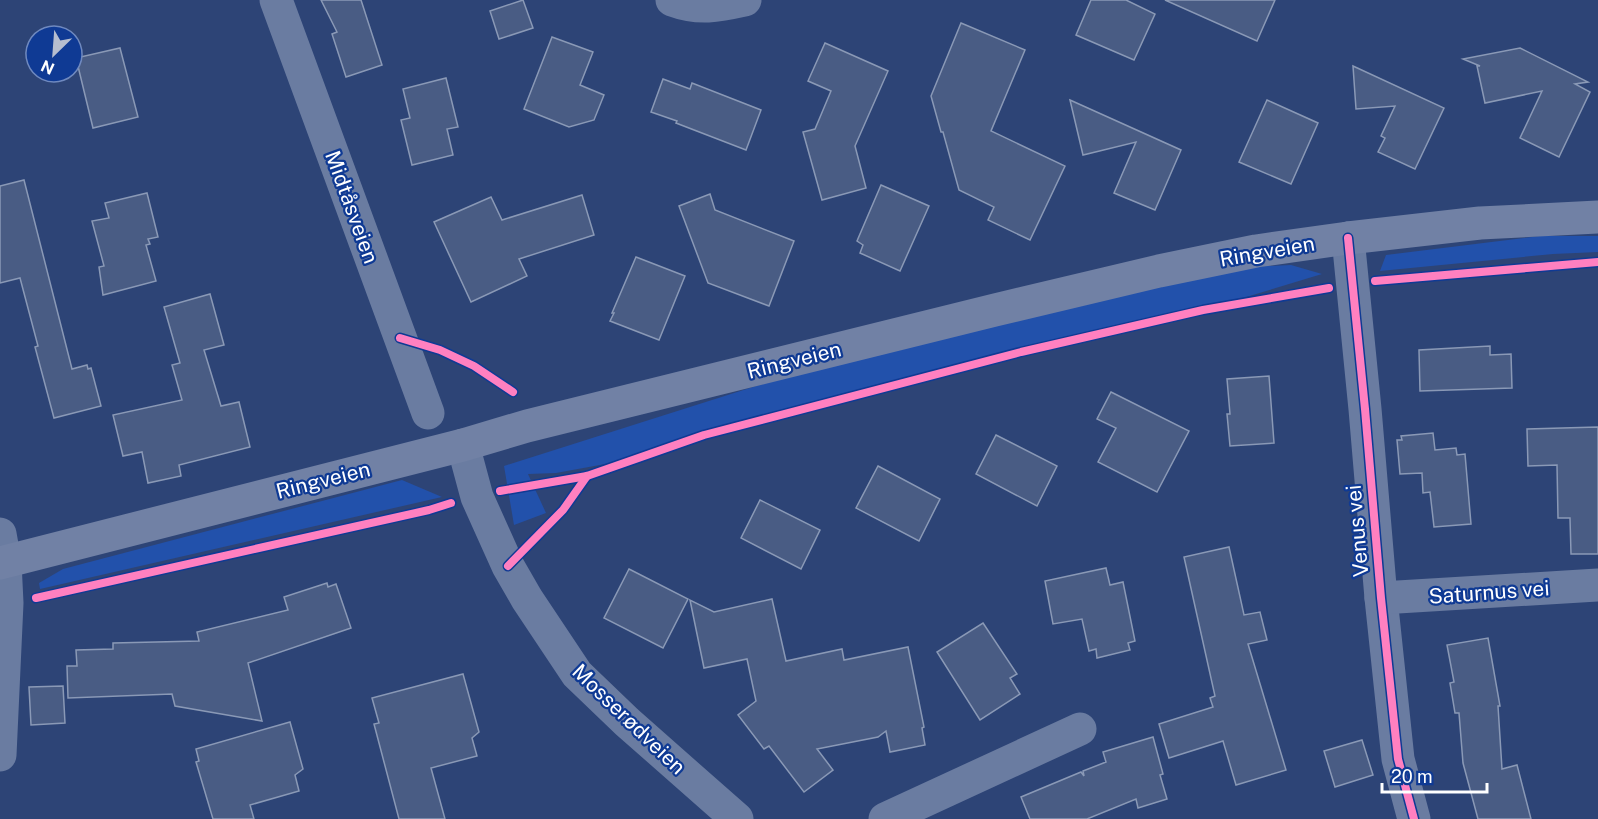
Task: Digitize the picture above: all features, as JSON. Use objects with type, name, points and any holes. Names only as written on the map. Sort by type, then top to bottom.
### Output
[{"type":"main road","name":"Ringveien","points":[[2,553],[463,445],[550,421],[1137,276],[1256,251],[1348,238],[1480,223],[1598,217]]},
{"type":"street","name":"Midtåsveien","points":[[276,0],[428,413]]},
{"type":"street","points":[[672,0],[689,6],[721,6],[745,0]]},
{"type":"street","name":"Venus vei","points":[[1348,238],[1398,759],[1414,819]]},
{"type":"street","name":"Mosserødveien","points":[[463,445],[477,497],[508,566],[577,674],[627,722],[737,819]]},
{"type":"street","points":[[0,755],[7,603],[2,553]]},
{"type":"street","name":"Saturnus vei","points":[[1381,598],[1598,585]]},
{"type":"street","points":[[885,819],[1080,729]]},
{"type":"shaded area","points":[[1540,236],[1598,236],[1598,252],[1553,254],[1380,271],[1386,255]]},
{"type":"shaded area","points":[[1291,265],[1322,274],[1203,310],[1021,352],[704,435],[638,458],[556,473],[528,474],[546,513],[514,525],[504,466],[995,310],[1159,271]]},
{"type":"shaded area","points":[[402,480],[442,497],[40,589],[39,583],[63,569]]},
{"type":"building","points":[[321,0],[361,0],[382,65],[346,77],[332,34],[337,32]]},
{"type":"building","points":[[523,0],[533,28],[499,39],[490,11]]},
{"type":"building","points":[[1091,0],[1126,0],[1155,14],[1134,60],[1076,35]]},
{"type":"building","points":[[1165,0],[1275,0],[1257,41]]},
{"type":"building","points":[[961,23],[1025,50],[991,131],[1065,166],[1030,240],[988,220],[994,207],[959,190],[931,96]]},
{"type":"building","points":[[552,37],[593,52],[580,85],[604,95],[594,120],[569,127],[524,109]]},
{"type":"building","points":[[825,43],[888,71],[855,146],[866,188],[822,200],[803,132],[815,129],[831,91],[808,81]]},
{"type":"building","points":[[120,48],[138,117],[93,128],[82,84],[84,56]]},
{"type":"building","points":[[1520,48],[1588,82],[1575,84],[1590,92],[1559,157],[1520,138],[1542,91],[1485,103],[1477,66],[1480,66],[1463,59]]},
{"type":"building","points":[[1353,66],[1444,108],[1415,169],[1378,152],[1385,138],[1381,136],[1395,106],[1356,109]]},
{"type":"building","points":[[446,78],[458,127],[447,129],[453,155],[412,165],[401,120],[410,118],[403,89]]},
{"type":"building","points":[[663,79],[690,89],[692,83],[761,110],[746,150],[651,112]]},
{"type":"building","points":[[1070,100],[1181,150],[1155,210],[1114,193],[1136,142],[1083,155]]},
{"type":"building","points":[[1267,100],[1318,123],[1291,184],[1239,162]]},
{"type":"building","points":[[24,180],[72,369],[87,365],[88,369],[91,368],[101,406],[54,418],[20,278],[0,283],[0,186]]},
{"type":"building","points":[[881,185],[929,206],[900,271],[860,253],[863,245],[857,241]]},
{"type":"building","points":[[147,193],[158,237],[148,239],[150,244],[146,245],[156,281],[103,295],[99,267],[104,266],[92,221],[109,218],[105,203]]},
{"type":"building","points":[[710,194],[715,210],[794,241],[769,306],[708,283],[679,206]]},
{"type":"building","points":[[582,195],[594,235],[519,259],[527,276],[471,302],[434,222],[491,197],[502,220]]},
{"type":"building","points":[[636,257],[685,276],[659,340],[610,321]]},
{"type":"building","points":[[210,294],[224,345],[204,350],[221,406],[239,402],[250,447],[179,465],[181,476],[148,483],[142,452],[123,456],[113,415],[182,400],[172,365],[180,363],[164,307]]},
{"type":"building","points":[[1490,346],[1490,355],[1511,354],[1512,388],[1420,391],[1419,350]]},
{"type":"building","points":[[1269,376],[1274,443],[1230,446],[1227,379]]},
{"type":"building","points":[[1111,392],[1189,431],[1157,492],[1098,462],[1116,428],[1097,419]]},
{"type":"building","points":[[1598,427],[1598,554],[1571,554],[1570,518],[1558,518],[1557,465],[1528,466],[1527,429]]},
{"type":"building","points":[[1433,433],[1435,450],[1456,448],[1457,455],[1465,454],[1471,524],[1434,527],[1430,492],[1423,493],[1422,473],[1400,474],[1397,440],[1402,440],[1401,436]]},
{"type":"building","points":[[996,435],[1057,466],[1037,506],[976,474]]},
{"type":"building","points":[[878,466],[940,499],[919,541],[856,508]]},
{"type":"building","points":[[760,500],[820,530],[801,569],[741,538]]},
{"type":"building","points":[[1229,547],[1244,615],[1260,612],[1267,640],[1248,644],[1286,770],[1236,785],[1223,741],[1169,758],[1159,724],[1213,707],[1210,698],[1215,696],[1184,557]]},
{"type":"building","points":[[1106,568],[1110,585],[1123,582],[1135,641],[1128,643],[1130,650],[1097,658],[1096,649],[1089,651],[1082,619],[1053,624],[1045,581]]},
{"type":"building","points":[[629,569],[688,599],[663,648],[604,618]]},
{"type":"building","points":[[327,583],[328,587],[336,584],[351,628],[248,663],[262,721],[175,706],[172,694],[68,698],[67,666],[77,666],[76,650],[113,649],[113,643],[199,641],[197,632],[288,610],[284,597]]},
{"type":"building","points":[[772,599],[786,661],[842,649],[844,660],[908,647],[924,727],[922,728],[925,745],[890,752],[886,731],[878,737],[817,749],[833,770],[804,792],[769,746],[764,749],[738,715],[756,701],[747,659],[704,668],[690,600],[714,612]]},
{"type":"building","points":[[983,623],[1017,674],[1010,678],[1020,694],[980,720],[937,652]]},
{"type":"building","points":[[1488,638],[1500,706],[1498,706],[1502,769],[1517,765],[1531,819],[1478,819],[1463,763],[1459,713],[1455,713],[1450,683],[1454,682],[1447,645]]},
{"type":"building","points":[[463,674],[479,732],[472,738],[477,756],[431,768],[445,819],[399,819],[374,724],[379,723],[372,698]]},
{"type":"building","points":[[63,686],[65,723],[31,725],[29,687]]},
{"type":"building","points":[[290,722],[303,769],[295,775],[299,791],[250,805],[254,819],[213,819],[196,762],[199,761],[196,749]]},
{"type":"building","points":[[1153,737],[1167,799],[1138,808],[1136,799],[1087,819],[1030,819],[1021,797],[1081,772],[1084,776],[1083,771],[1106,762],[1103,752]]},
{"type":"building","points":[[1362,740],[1373,775],[1335,787],[1324,751]]},
{"type":"cycle path","points":[[1348,238],[1398,759],[1414,819]]},
{"type":"cycle path","points":[[1375,281],[1598,262]]},
{"type":"cycle path","points":[[500,491],[587,476],[704,435],[1021,352],[1203,310],[1329,288]]},
{"type":"cycle path","points":[[400,338],[440,350],[474,366],[513,392]]},
{"type":"cycle path","points":[[508,566],[563,510],[587,476]]},
{"type":"cycle path","points":[[36,598],[429,510],[451,503]]}]
